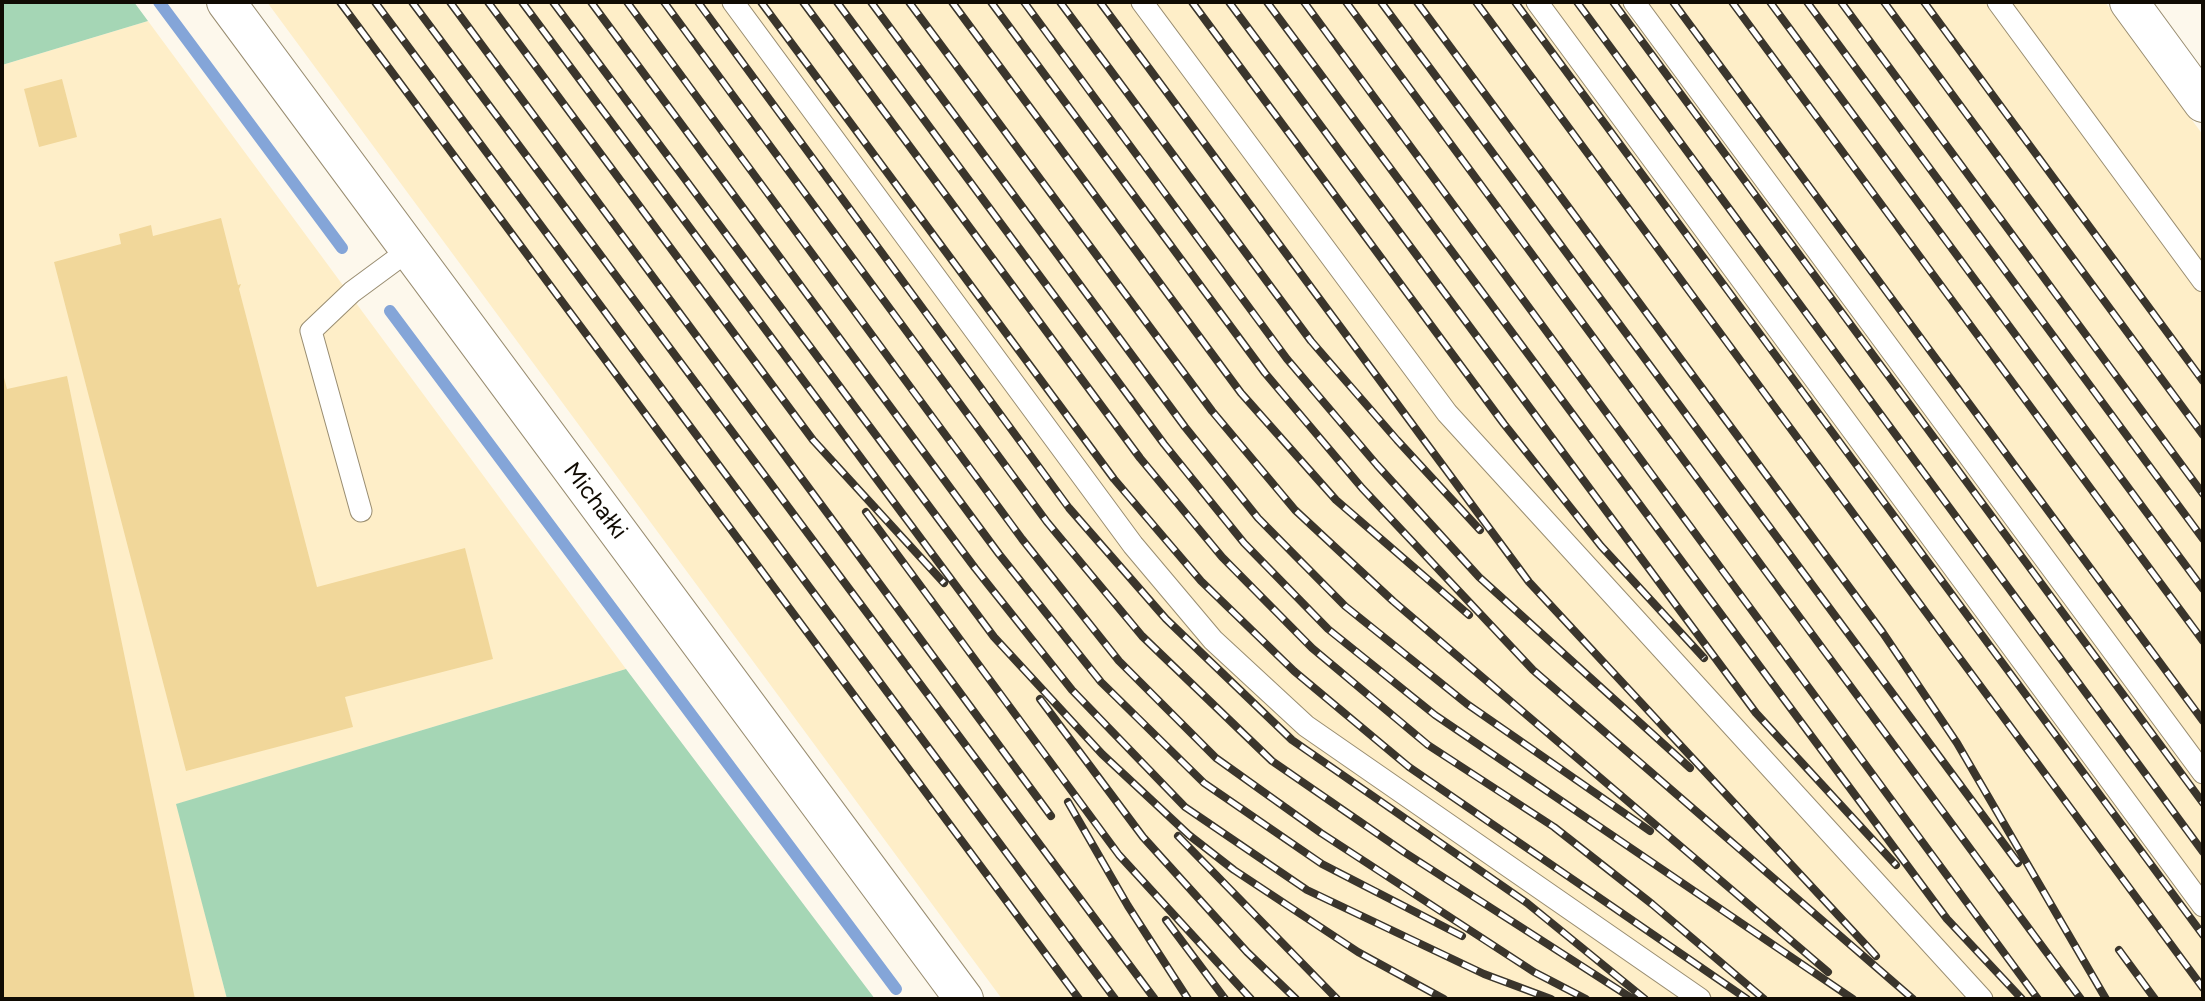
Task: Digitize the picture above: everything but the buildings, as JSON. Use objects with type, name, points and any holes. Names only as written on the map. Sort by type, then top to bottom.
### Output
[{"type":"street","name":"Michałki","points":[[226,2],[964,999]]},
{"type":"street","points":[[2130,2],[2203,103]]},
{"type":"lane","points":[[733,2],[1133,545],[1213,640],[1306,726],[1700,999]]},
{"type":"lane","points":[[1142,2],[1447,413],[1982,999]]},
{"type":"lane","points":[[1537,2],[2203,906]]},
{"type":"lane","points":[[1634,2],[2203,774]]},
{"type":"lane","points":[[1998,2],[2203,281]]},
{"type":"lane","points":[[361,511],[311,331],[352,292],[409,250]]},
{"type":"shaded area","points":[[267,2],[2105,2],[2203,135],[2203,999],[1002,999]]},
{"type":"shaded area","points":[[148,21],[626,669],[177,804],[227,999],[2,999],[2,65]]},
{"type":"green space","points":[[2,2],[134,2],[148,21],[2,65]]},
{"type":"green space","points":[[626,669],[875,999],[227,999],[176,804]]},
{"type":"waterway","points":[[159,2],[342,248]]},
{"type":"waterway","points":[[390,311],[896,989]]},
{"type":"railway","points":[[340,2],[1079,999]]},
{"type":"railway","points":[[375,2],[1115,999]]},
{"type":"railway","points":[[412,2],[1154,998]]},
{"type":"railway","points":[[450,2],[1051,816]]},
{"type":"railway","points":[[488,2],[813,440],[944,583]]},
{"type":"railway","points":[[522,2],[994,637],[1102,754],[1189,835],[1234,870],[1358,952],[1444,999]]},
{"type":"railway","points":[[553,2],[975,568],[1072,690],[1185,807],[1307,890],[1484,974],[1551,999]]},
{"type":"railway","points":[[591,2],[999,554],[1101,682],[1204,783],[1322,864],[1462,936]]},
{"type":"railway","points":[[627,2],[1022,539],[1119,661],[1216,758],[1321,833],[1534,972],[1586,999]]},
{"type":"railway","points":[[664,2],[1047,522],[1142,636],[1272,761],[1404,852],[1633,999]]},
{"type":"railway","points":[[698,2],[1069,508],[1166,619],[1292,740],[1527,903],[1645,999]]},
{"type":"railway","points":[[761,2],[1114,479],[1201,581],[1294,671],[1409,767],[1747,999]]},
{"type":"railway","points":[[803,2],[1140,458],[1222,557],[1312,648],[1428,745],[1554,827],[1652,904],[1764,999]]},
{"type":"railway","points":[[837,2],[1164,444],[1244,543],[1328,629],[1435,715],[1853,999]]},
{"type":"railway","points":[[871,2],[1185,427],[1258,518],[1345,606],[1467,704],[1650,831]]},
{"type":"railway","points":[[909,2],[1212,411],[1295,510],[1393,601],[1828,972]]},
{"type":"railway","points":[[952,2],[1241,393],[1336,500],[1469,615]]},
{"type":"railway","points":[[991,2],[1265,373],[1362,488],[1533,670],[1913,999]]},
{"type":"railway","points":[[1024,2],[1287,359],[1377,465],[1479,577],[1690,768]]},
{"type":"railway","points":[[1060,2],[1311,341],[1480,530]]},
{"type":"railway","points":[[1100,2],[1529,582],[1876,956]]},
{"type":"railway","points":[[1192,2],[1504,424],[1601,546],[1704,658]]},
{"type":"railway","points":[[1229,2],[1756,713],[1896,865]]},
{"type":"railway","points":[[1267,2],[1947,919],[2022,999]]},
{"type":"railway","points":[[1304,2],[2038,999]]},
{"type":"railway","points":[[1346,2],[2081,999]]},
{"type":"railway","points":[[1381,2],[2018,863]]},
{"type":"railway","points":[[1417,2],[1883,633],[1957,743],[2106,999]]},
{"type":"railway","points":[[1476,2],[2203,988]]},
{"type":"railway","points":[[1515,2],[2203,935]]},
{"type":"railway","points":[[1577,2],[2203,852]]},
{"type":"railway","points":[[1613,2],[2203,803]]},
{"type":"railway","points":[[1673,2],[2203,721]]},
{"type":"railway","points":[[1732,2],[2203,641]]},
{"type":"railway","points":[[1770,2],[2203,589]]},
{"type":"railway","points":[[1807,2],[2203,539]]},
{"type":"railway","points":[[1841,2],[2203,494]]},
{"type":"railway","points":[[1884,2],[2203,435]]},
{"type":"railway","points":[[1924,2],[2203,381]]},
{"type":"railway","points":[[866,512],[1119,855],[1251,999]]},
{"type":"railway","points":[[1040,699],[1143,837],[1247,952],[1296,999]]},
{"type":"railway","points":[[1068,802],[1128,906],[1188,999]]},
{"type":"railway","points":[[1178,836],[1337,999]]},
{"type":"railway","points":[[1166,920],[1225,999]]},
{"type":"railway","points":[[2119,950],[2155,999]]}]
